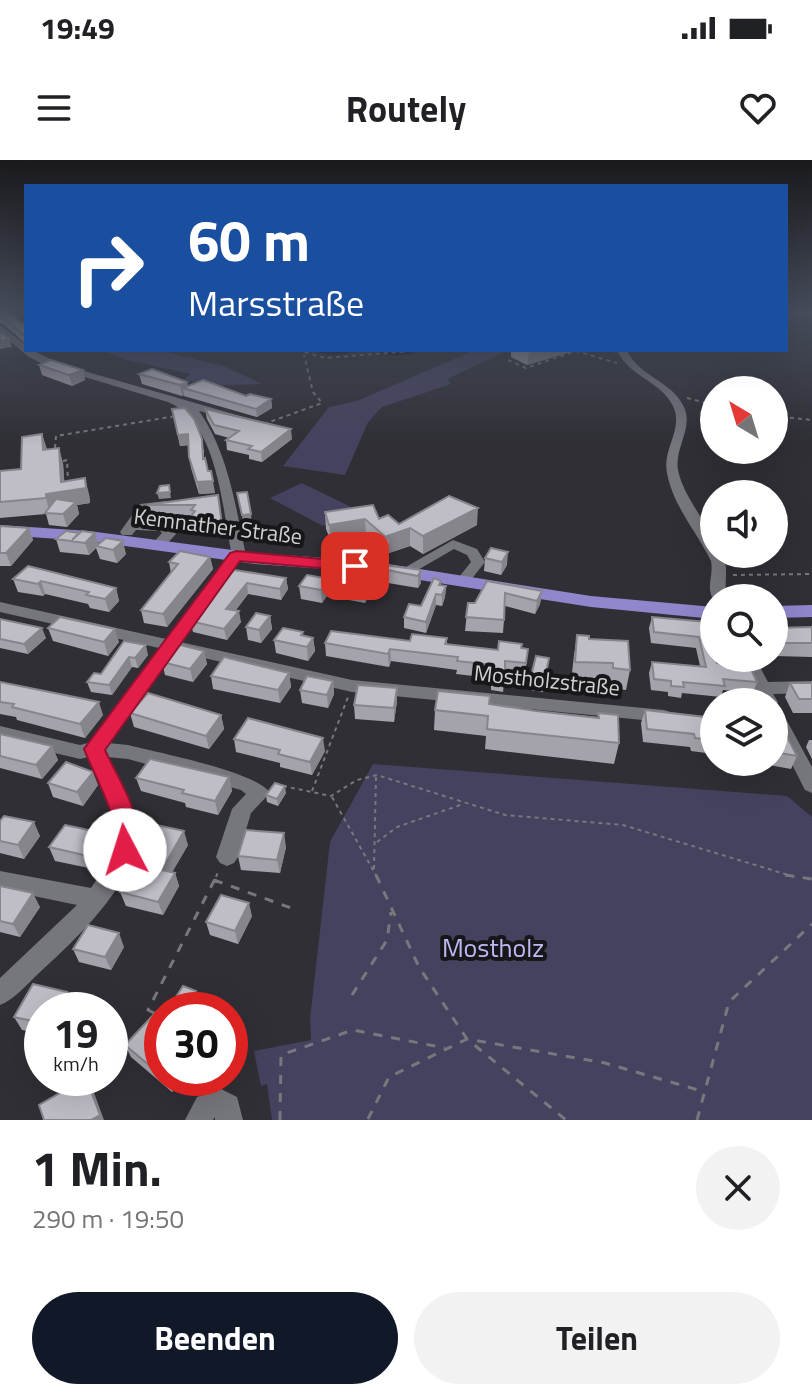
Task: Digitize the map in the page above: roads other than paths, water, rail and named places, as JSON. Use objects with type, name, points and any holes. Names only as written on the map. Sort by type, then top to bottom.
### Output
[{"type":"main road","name":"Kemnather Straße","points":[[0,530],[126,532],[159,544],[236,556],[404,572],[643,610],[700,612]]},
{"type":"main road","points":[[788,612],[812,611]]},
{"type":"street","points":[[36,357],[189,409],[264,424]]},
{"type":"street","points":[[625,357],[629,365],[666,391],[679,405],[683,426],[671,454],[671,468],[688,514],[700,531]]},
{"type":"street","points":[[94,749],[238,551],[220,498],[203,423],[189,409]]},
{"type":"street","points":[[126,532],[145,507],[186,502]]},
{"type":"street","points":[[404,572],[407,567],[453,544],[472,552],[478,562],[462,582]]},
{"type":"street","name":"Mostholzstraße","points":[[0,607],[352,686],[682,718]]},
{"type":"street","points":[[788,691],[812,687]]},
{"type":"street","points":[[0,733],[80,752],[94,749],[128,752],[247,784],[260,793],[242,809],[227,857]]},
{"type":"street","points":[[788,743],[812,785]]},
{"type":"street","points":[[0,993],[51,949],[96,899],[125,850],[128,835],[125,820],[94,749]]},
{"type":"street","points":[[0,880],[96,899]]},
{"type":"street","points":[[199,1120],[206,1106],[221,1102],[228,1106],[229,1120]]},
{"type":"park label","name":"Mostholz","points":[[493,947]]}]
